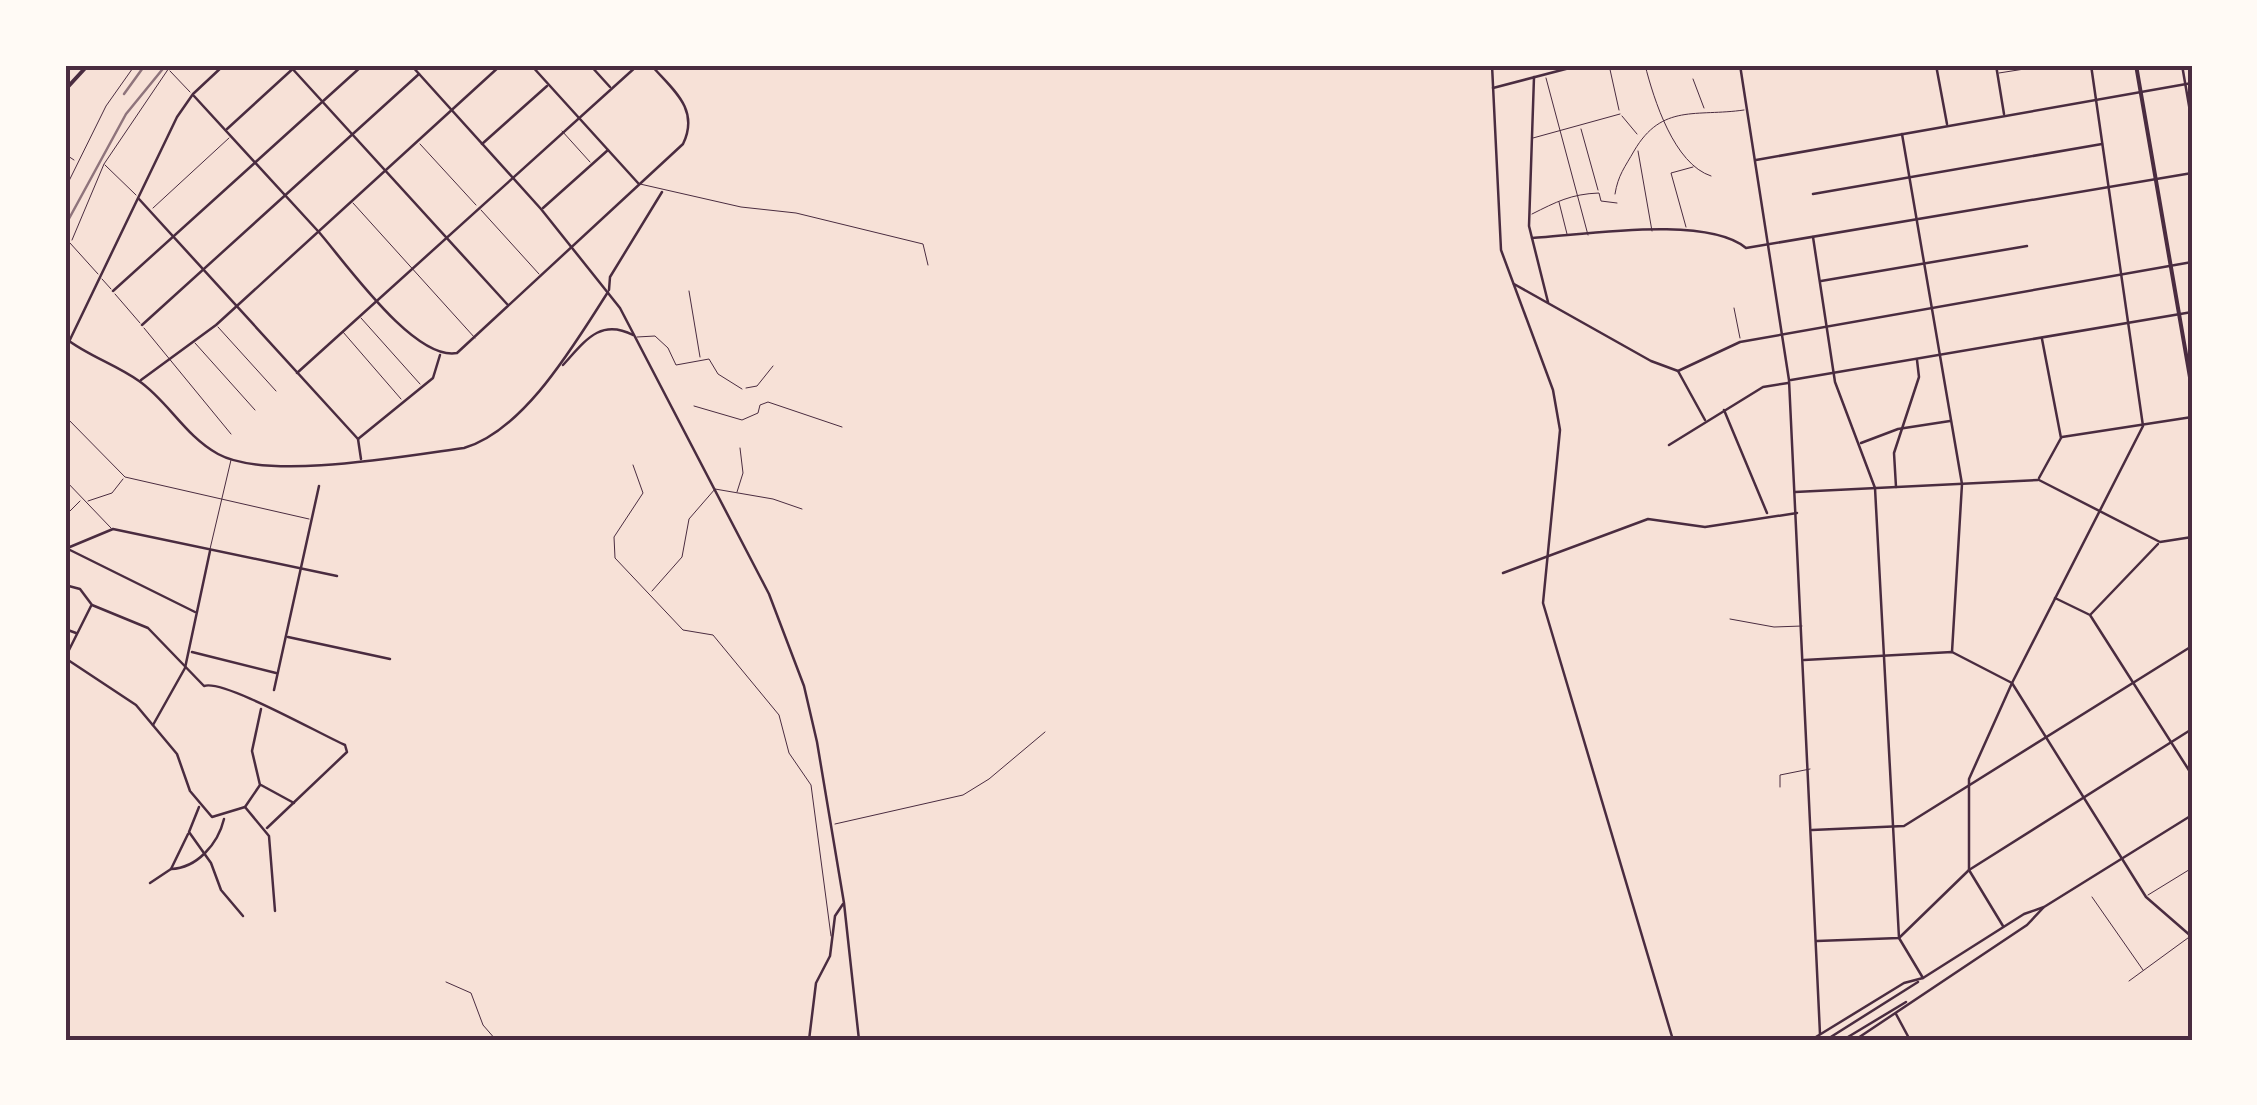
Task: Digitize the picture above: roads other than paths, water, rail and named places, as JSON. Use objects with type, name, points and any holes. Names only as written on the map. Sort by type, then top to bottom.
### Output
[{"type":"main road","points":[[2136,65],[2192,389]]},
{"type":"main road","points":[[65,90],[84,66]]},
{"type":"street","points":[[65,350],[193,94],[224,65]]},
{"type":"street","points":[[226,130],[297,65]]},
{"type":"street","points":[[112,291],[362,65]]},
{"type":"street","points":[[410,65],[572,245],[608,291],[637,337],[769,594],[804,686],[832,825],[859,1040]]},
{"type":"street","points":[[140,381],[172,362],[216,325],[501,65]]},
{"type":"street","points":[[530,65],[639,184]]},
{"type":"street","points":[[590,65],[611,88]]},
{"type":"street","points":[[297,373],[638,65]]},
{"type":"street","points":[[193,94],[418,342],[440,355],[457,353],[475,338],[539,274],[680,148],[689,132],[687,108],[651,65]]},
{"type":"street","points":[[1492,65],[1501,250],[1553,390],[1560,430],[1543,603],[1673,1040]]},
{"type":"street","points":[[1492,89],[1578,65]]},
{"type":"street","points":[[1740,65],[1789,382],[1820,1034]]},
{"type":"street","points":[[1936,65],[1947,126]]},
{"type":"street","points":[[1996,65],[2005,116]]},
{"type":"street","points":[[2004,927],[1969,870],[1968,786],[2012,683],[2144,426],[2118,276],[2111,187],[2091,65]]},
{"type":"street","points":[[2182,65],[2192,123]]},
{"type":"street","points":[[291,67],[507,304]]},
{"type":"street","points":[[142,325],[419,74]]},
{"type":"street","points":[[1534,78],[1528,214],[1548,303]]},
{"type":"street","points":[[1755,160],[2192,83]]},
{"type":"street","points":[[482,144],[548,85]]},
{"type":"street","points":[[1902,134],[1962,484],[1952,652]]},
{"type":"street","points":[[1813,194],[2104,144]]},
{"type":"street","points":[[541,210],[609,149]]},
{"type":"street","points":[[1532,238],[1688,231],[1735,238],[1746,248],[2192,173]]},
{"type":"street","points":[[558,369],[608,291],[610,277],[662,192]]},
{"type":"street","points":[[138,198],[358,439],[361,459]]},
{"type":"street","points":[[1813,236],[1834,372],[1875,488],[1899,938],[1923,978]]},
{"type":"street","points":[[1820,282],[2026,246]]},
{"type":"street","points":[[1678,371],[1740,342],[1782,333],[2192,262]]},
{"type":"street","points":[[1514,284],[1651,362],[1678,371],[1706,422]]},
{"type":"street","points":[[1669,445],[1762,386],[2192,312]]},
{"type":"street","points":[[65,338],[140,381],[203,444],[231,460],[280,467],[464,448],[484,441],[600,329],[616,327],[637,337]]},
{"type":"street","points":[[2038,480],[2061,438],[2042,338]]},
{"type":"street","points":[[358,439],[433,378],[440,355]]},
{"type":"street","points":[[1896,487],[1894,453],[1919,376],[1917,359]]},
{"type":"street","points":[[1724,410],[1768,514]]},
{"type":"street","points":[[2061,438],[2192,417]]},
{"type":"street","points":[[1858,444],[1901,428],[1951,421]]},
{"type":"street","points":[[1796,492],[2038,480],[2160,542],[2192,537]]},
{"type":"street","points":[[274,690],[319,486]]},
{"type":"street","points":[[1503,573],[1648,519],[1705,527],[1768,514],[1796,513]]},
{"type":"street","points":[[67,549],[113,529],[337,576]]},
{"type":"street","points":[[2090,616],[2160,542]]},
{"type":"street","points":[[67,549],[196,613]]},
{"type":"street","points":[[154,726],[186,668],[210,549]]},
{"type":"street","points":[[65,586],[80,589],[92,604],[148,628],[204,686],[216,683],[254,698],[261,707],[346,745],[347,752],[267,828]]},
{"type":"street","points":[[2055,598],[2090,616],[2192,776]]},
{"type":"street","points":[[92,604],[65,658],[128,698],[154,726],[178,754],[200,806],[212,817],[224,816],[244,806],[260,785]]},
{"type":"street","points":[[65,628],[77,634]]},
{"type":"street","points":[[286,636],[390,659]]},
{"type":"street","points":[[1812,830],[1904,826],[2192,646]]},
{"type":"street","points":[[189,652],[278,673]]},
{"type":"street","points":[[1804,660],[1952,652],[2012,683],[2146,897],[2191,936]]},
{"type":"street","points":[[261,707],[252,751],[260,785],[294,803]]},
{"type":"street","points":[[1817,942],[1899,938],[1969,870],[2192,728]]},
{"type":"street","points":[[170,869],[200,806]]},
{"type":"street","points":[[244,806],[267,828],[276,911]]},
{"type":"street","points":[[1826,1040],[1994,933],[2044,907],[2192,815]]},
{"type":"street","points":[[150,882],[170,869],[184,868],[204,853],[224,816]]},
{"type":"street","points":[[188,832],[204,853],[221,890],[243,916]]},
{"type":"street","points":[[810,1040],[816,983],[833,944],[835,916],[844,903]]},
{"type":"street","points":[[1843,1040],[2027,925],[2044,907]]},
{"type":"street","points":[[1994,933],[2002,934],[1999,942]]},
{"type":"street","points":[[1812,1040],[1904,983],[1923,978]]},
{"type":"street","points":[[1855,1040],[1912,998]]},
{"type":"street","points":[[1896,1012],[1910,1040]]},
{"type":"street","points":[[1820,1019],[1832,1027]]},
{"type":"lane","points":[[65,190],[106,106],[135,65]]},
{"type":"lane","points":[[1608,65],[1620,114],[1640,137]]},
{"type":"lane","points":[[1645,65],[1661,122],[1696,166],[1711,176]]},
{"type":"lane","points":[[1997,74],[2050,65]]},
{"type":"lane","points":[[65,256],[104,164],[169,67],[193,94]]},
{"type":"lane","points":[[1545,75],[1588,234]]},
{"type":"lane","points":[[1693,79],[1704,112]]},
{"type":"lane","points":[[1615,194],[1619,172],[1640,137],[1661,122],[1704,112],[1747,110]]},
{"type":"lane","points":[[1532,138],[1620,114]]},
{"type":"lane","points":[[1580,126],[1601,201],[1617,202]]},
{"type":"lane","points":[[562,131],[592,164]]},
{"type":"lane","points":[[150,210],[232,136]]},
{"type":"lane","points":[[417,141],[539,274]]},
{"type":"lane","points":[[1636,147],[1652,231]]},
{"type":"lane","points":[[65,161],[67,156],[77,161]]},
{"type":"lane","points":[[104,164],[138,198]]},
{"type":"lane","points":[[1688,231],[1671,173],[1696,166]]},
{"type":"lane","points":[[639,184],[662,192],[796,212],[923,244],[928,265]]},
{"type":"lane","points":[[1528,214],[1558,198],[1599,193]]},
{"type":"lane","points":[[1558,198],[1567,236]]},
{"type":"lane","points":[[351,201],[475,338]]},
{"type":"lane","points":[[70,243],[231,434]]},
{"type":"lane","points":[[689,291],[700,358]]},
{"type":"lane","points":[[1734,308],[1740,342]]},
{"type":"lane","points":[[359,316],[422,387]]},
{"type":"lane","points":[[216,325],[276,392]]},
{"type":"lane","points":[[342,332],[403,401]]},
{"type":"lane","points":[[637,337],[655,336],[668,348],[676,364],[709,359],[718,374],[742,389],[756,386],[773,366]]},
{"type":"lane","points":[[195,343],[255,410]]},
{"type":"lane","points":[[741,397],[742,389]]},
{"type":"lane","points":[[694,406],[742,420],[758,413],[760,405],[768,402],[842,427]]},
{"type":"lane","points":[[65,416],[125,477],[312,520]]},
{"type":"lane","points":[[736,495],[743,473],[740,448]]},
{"type":"lane","points":[[210,549],[231,460]]},
{"type":"lane","points":[[633,465],[643,493],[614,537],[613,551],[621,568],[683,630],[714,634],[779,715],[790,753],[811,785],[833,944]]},
{"type":"lane","points":[[65,516],[85,500],[112,493],[125,477]]},
{"type":"lane","points":[[65,480],[113,529]]},
{"type":"lane","points":[[650,594],[682,557],[689,519],[716,489],[773,499],[802,509]]},
{"type":"lane","points":[[1730,619],[1774,628],[1802,626]]},
{"type":"lane","points":[[832,825],[962,795],[990,779],[1046,732]]},
{"type":"lane","points":[[1780,787],[1780,774],[1810,769]]},
{"type":"lane","points":[[2146,897],[2192,868]]},
{"type":"lane","points":[[2092,897],[2143,970]]},
{"type":"lane","points":[[2128,981],[2191,936]]},
{"type":"lane","points":[[446,982],[471,993],[483,1025],[496,1040]]},
{"type":"railway","points":[[124,94],[145,65]]},
{"type":"railway","points":[[65,226],[126,114],[166,65]]}]
